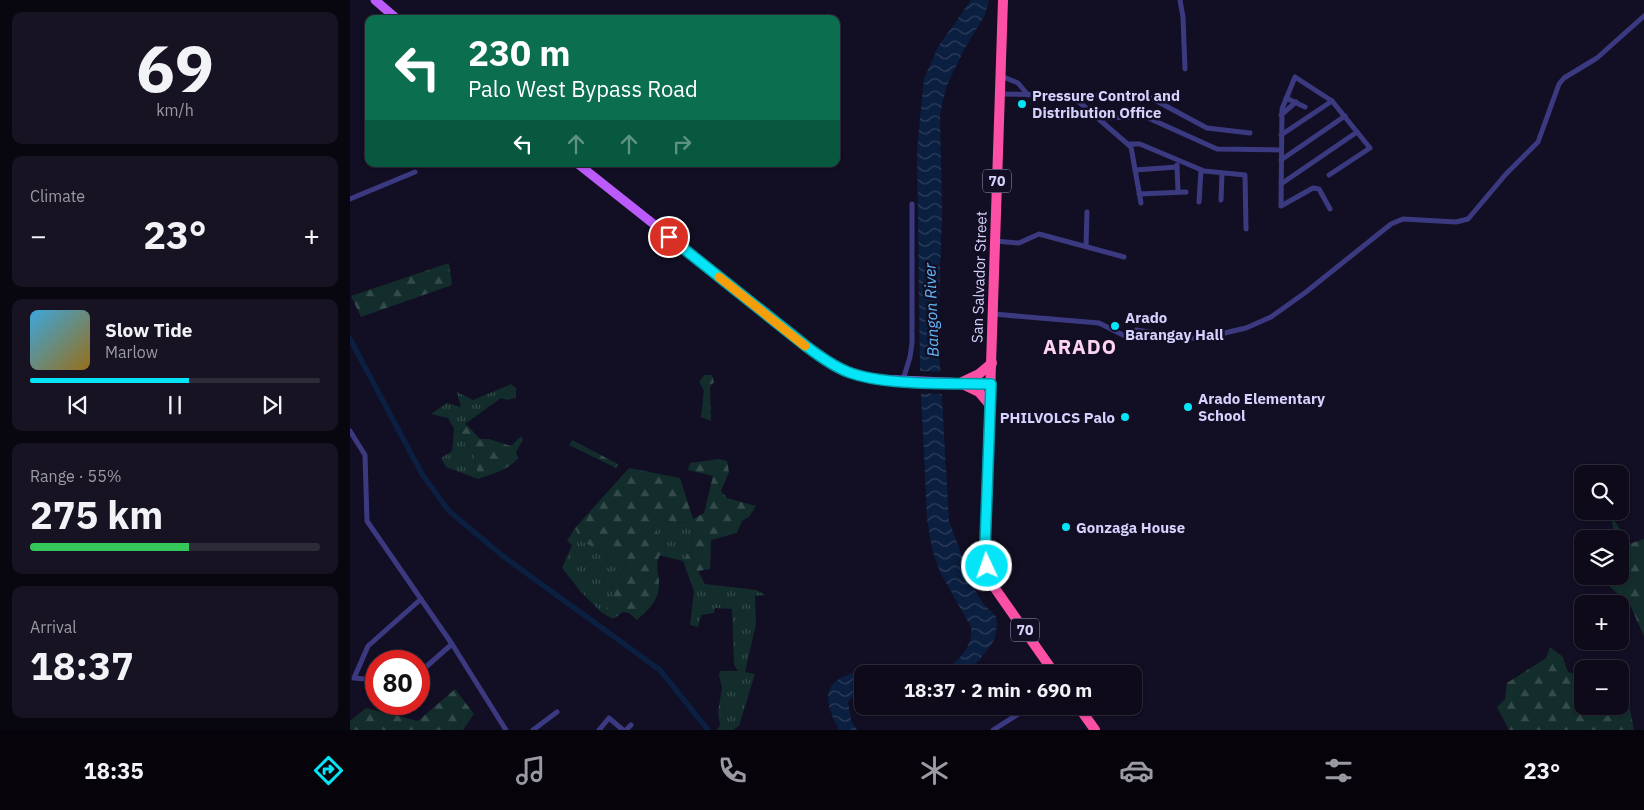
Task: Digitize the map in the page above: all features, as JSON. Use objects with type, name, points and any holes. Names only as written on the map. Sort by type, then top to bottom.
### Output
[{"type":"highway","name":"San Salvador Street","points":[[990,405],[1003,0]]},
{"type":"highway","points":[[956,383],[979,374],[992,362]]},
{"type":"highway","points":[[956,383],[979,392],[990,405]]},
{"type":"highway","name":"70","points":[[990,405],[985,547],[987,566],[994,587],[1049,665]]},
{"type":"highway","points":[[1084,715],[1095,730]]},
{"type":"main road","points":[[375,0],[392,15]]},
{"type":"main road","points":[[582,167],[826,361],[849,372],[876,379],[991,384]]},
{"type":"street","points":[[1180,0],[1183,16],[1185,69]]},
{"type":"street","points":[[993,314],[1099,323],[1125,336],[1136,330],[1200,340],[1238,331],[1271,317],[1354,255],[1391,224],[1403,219],[1456,222],[1468,219],[1506,174],[1538,142],[1559,84],[1564,78],[1597,58],[1644,16]]},
{"type":"street","points":[[1001,76],[1018,83],[1028,94]]},
{"type":"street","points":[[1329,175],[1370,148],[1332,101],[1295,77],[1286,98],[1282,115],[1281,206],[1313,188],[1319,190],[1330,209]]},
{"type":"street","points":[[1000,94],[1071,94],[1151,98],[1207,128],[1250,133]]},
{"type":"street","points":[[1071,94],[1131,147],[1141,203]]},
{"type":"street","points":[[1286,98],[1305,107]]},
{"type":"street","points":[[1281,135],[1332,101]]},
{"type":"street","points":[[1282,115],[1296,102]]},
{"type":"street","points":[[1281,160],[1345,116]]},
{"type":"street","points":[[1096,118],[1146,117],[1218,149],[1281,150]]},
{"type":"street","points":[[1281,184],[1357,132]]},
{"type":"street","points":[[1128,144],[1140,144],[1201,170],[1222,174],[1245,175],[1246,229]]},
{"type":"street","points":[[1178,192],[1177,167],[1179,160]]},
{"type":"street","points":[[1135,170],[1177,167]]},
{"type":"street","points":[[1200,202],[1201,170]]},
{"type":"street","points":[[350,199],[415,172]]},
{"type":"street","points":[[1221,200],[1222,174]]},
{"type":"street","points":[[1140,194],[1186,192]]},
{"type":"street","points":[[906,380],[912,343],[912,204]]},
{"type":"street","points":[[1086,246],[1087,212]]},
{"type":"street","points":[[996,241],[1019,243],[1039,234],[1124,257]]},
{"type":"street","points":[[350,431],[365,455],[367,521],[452,644],[506,730]]},
{"type":"street","points":[[366,650],[368,646],[422,599]]},
{"type":"street","points":[[430,663],[452,644]]},
{"type":"street","points":[[365,653],[354,678],[365,679]]},
{"type":"street","points":[[533,730],[557,712]]},
{"type":"street","points":[[993,730],[1017,715]]},
{"type":"street","points":[[599,730],[609,718],[625,730],[631,725]]},
{"type":"green space","points":[[449,263],[452,285],[361,317],[351,296]]},
{"type":"green space","points":[[704,375],[712,375],[714,382],[710,387],[711,421],[701,417],[704,391],[699,382]]},
{"type":"green space","points":[[511,384],[516,388],[516,398],[507,400],[501,398],[465,424],[468,426],[457,434],[474,453],[478,479],[446,467],[441,458],[452,451],[454,429],[448,418],[431,414],[447,403],[461,407],[457,392],[473,400]]},
{"type":"green space","points":[[468,426],[480,439],[489,439],[511,446],[521,436],[523,440],[516,452],[518,458],[505,468],[478,479],[474,453],[457,434]]},
{"type":"green space","points":[[572,440],[618,464],[616,468],[569,445]]},
{"type":"green space","points":[[719,459],[727,461],[729,472],[721,491],[727,498],[756,506],[749,517],[742,521],[737,533],[711,540],[710,569],[698,571],[683,561],[692,547],[693,526],[686,523],[663,521],[657,526],[657,532],[665,539],[666,557],[660,555],[658,559],[659,587],[654,602],[637,620],[629,613],[623,612],[613,619],[602,613],[614,599],[611,589],[627,563],[581,541],[575,528],[629,468],[680,478],[693,519],[704,513],[713,476],[688,470],[690,463]]},
{"type":"green space","points":[[1612,520],[1614,520],[1620,530],[1614,530]]},
{"type":"green space","points":[[663,521],[686,523],[693,526],[692,547],[683,561],[666,557],[665,539],[657,532],[657,526]]},
{"type":"green space","points":[[575,528],[582,541],[627,563],[611,589],[614,599],[602,613],[581,592],[562,568],[572,545],[567,541]]},
{"type":"green space","points":[[1644,539],[1644,636],[1629,604],[1629,595],[1619,595],[1608,585],[1629,585],[1629,544]]},
{"type":"green space","points":[[683,561],[698,571],[705,584],[757,590],[765,595],[755,596],[756,624],[745,672],[755,674],[739,726],[733,730],[717,730],[720,725],[718,712],[722,688],[720,671],[738,671],[734,665],[732,609],[715,608],[714,613],[701,615],[698,627],[690,625],[694,591]]},
{"type":"green space","points":[[1550,647],[1562,656],[1568,672],[1574,674],[1574,715],[1629,715],[1630,709],[1634,730],[1509,730],[1497,707],[1505,699],[1507,683],[1546,658]]},
{"type":"green space","points":[[455,689],[474,714],[463,730],[350,730],[350,721],[365,709],[365,715],[394,715],[418,721],[425,715],[430,715],[430,711]]},
{"type":"water","name":"Bangon River","points":[[971,0],[989,0],[985,15],[965,48],[947,85],[940,113],[942,217],[938,329],[949,521],[975,590],[984,605],[996,616],[997,624],[995,638],[975,665],[950,665],[966,649],[971,635],[971,627],[940,572],[932,549],[927,519],[920,372],[917,150],[924,79],[938,47]]},
{"type":"water","points":[[854,673],[854,695],[848,702],[851,720],[857,730],[839,730],[828,701],[831,687],[836,681]]},
{"type":"pier","points":[[918,371],[943,372],[944,394],[919,393]]},
{"type":"waterway","points":[[350,339],[422,474],[449,511],[504,557],[660,670],[708,730]]},
{"type":"slow traffic","points":[[719,277],[805,346]]},
{"type":"place","name":"Pressure Control and Distribution Office","points":[[1022,104]]},
{"type":"place","name":"Arado Barangay Hall","points":[[1115,326]]},
{"type":"place","name":"Arado Elementary School","points":[[1188,407]]},
{"type":"place","name":"PHILVOLCS Palo","points":[[1125,417]]},
{"type":"place","name":"Gonzaga House","points":[[1066,527]]},
{"type":"district","name":"ARADO","points":[[1080,346]]},
{"type":"route","points":[[669,237],[826,361],[849,372],[876,379],[991,384],[985,547],[987,566]]}]
